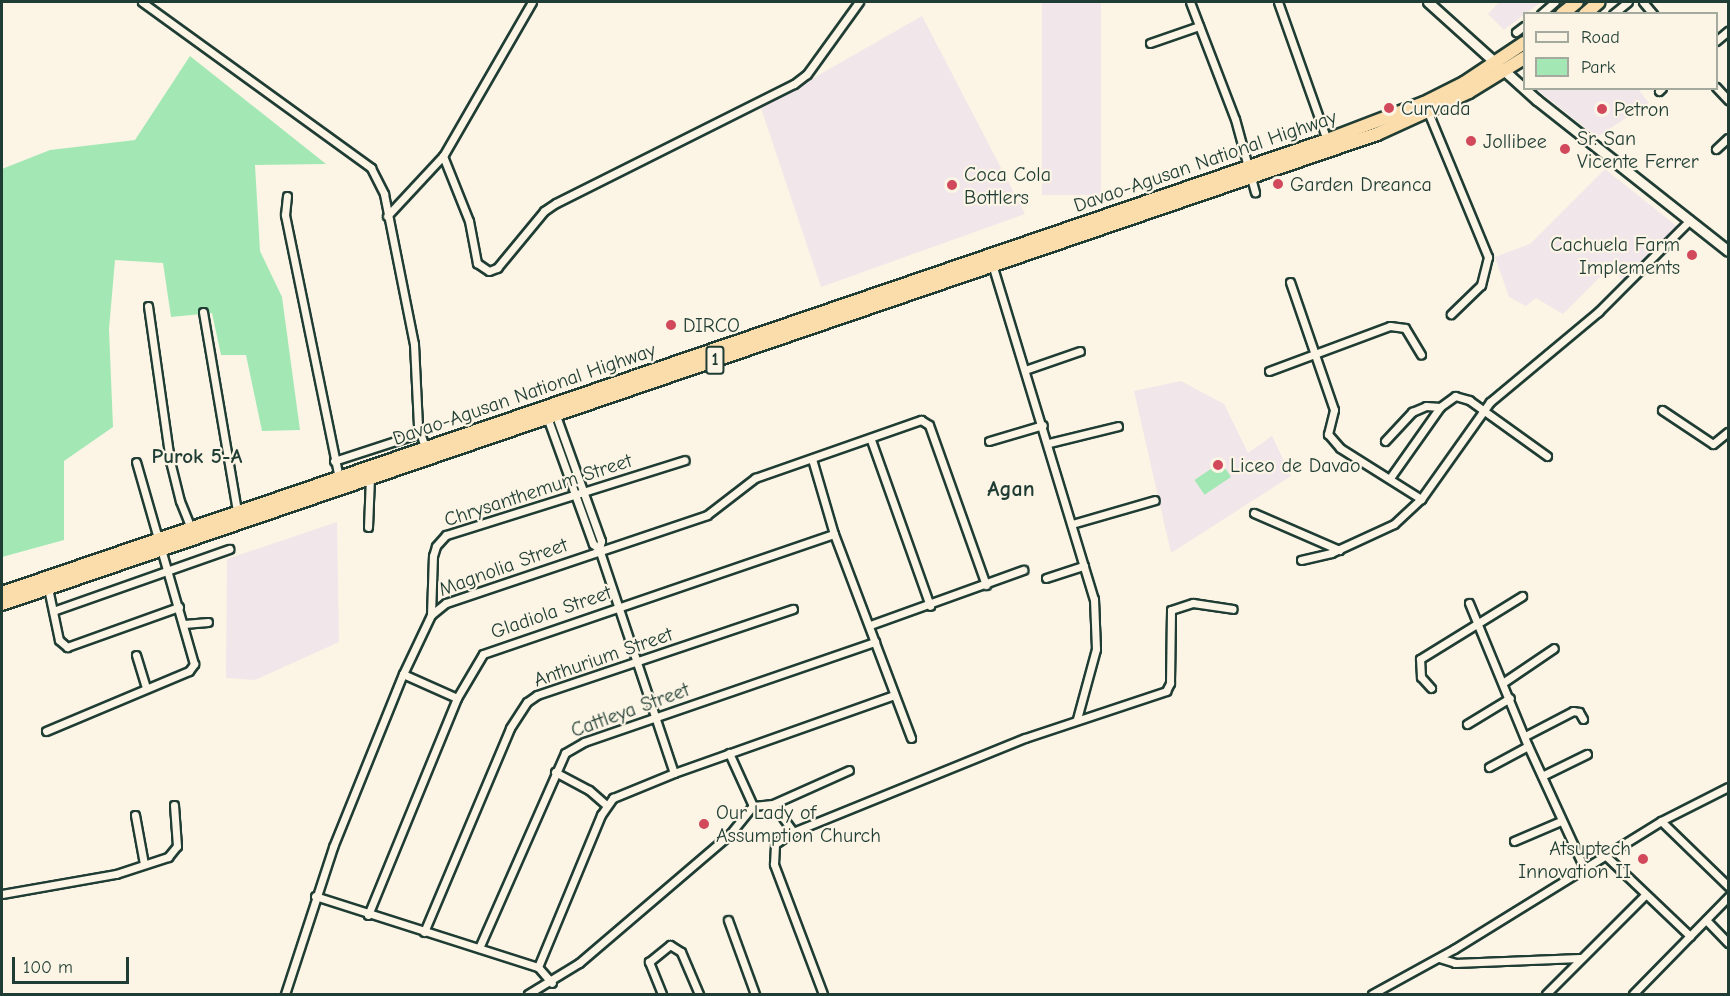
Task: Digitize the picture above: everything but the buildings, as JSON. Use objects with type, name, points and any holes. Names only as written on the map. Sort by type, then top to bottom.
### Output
[{"type":"highway","points":[[1564,12],[1577,2]]},
{"type":"highway","points":[[1587,12],[1599,2]]},
{"type":"highway","name":"Davao-Agusan National Highway","points":[[2,604],[160,544],[191,528],[237,511],[339,477],[427,453],[550,412],[1428,112],[1502,67],[1523,44]]},
{"type":"highway","name":"Davao-Agusan National Highway","points":[[1251,172],[1424,103],[1523,58]]},
{"type":"highway","name":"Davao-Agusan National Highway","points":[[2,593],[370,478],[427,453]]},
{"type":"main road","points":[[1428,2],[1523,84]]},
{"type":"main road","points":[[1530,90],[1690,220],[1726,246]]},
{"type":"street","points":[[142,2],[357,155],[378,180],[414,344],[420,432],[427,453]]},
{"type":"street","points":[[387,216],[443,156],[532,2]]},
{"type":"street","points":[[443,156],[469,221],[477,263],[485,271],[494,270],[544,211],[556,203],[801,79],[859,2]]},
{"type":"street","points":[[1190,2],[1236,119],[1251,172],[1254,192]]},
{"type":"street","points":[[1278,2],[1327,140]]},
{"type":"street","points":[[1544,12],[1556,2]]},
{"type":"street","points":[[1616,12],[1628,2]]},
{"type":"street","points":[[1150,43],[1199,26]]},
{"type":"street","points":[[1516,33],[1523,27]]},
{"type":"street","points":[[1428,112],[1488,257],[1481,285],[1451,314]]},
{"type":"street","points":[[1716,148],[1728,138]]},
{"type":"street","points":[[287,196],[285,215],[339,477]]},
{"type":"street","points":[[1301,560],[1339,550],[1394,524],[1421,499],[1484,411],[1508,385],[1598,312],[1690,220]]},
{"type":"street","points":[[991,261],[1049,443],[1084,566],[1098,626],[1093,661],[1077,719]]},
{"type":"street","points":[[1290,282],[1317,354],[1334,410],[1328,434],[1341,448],[1421,499]]},
{"type":"street","points":[[148,306],[170,461],[180,501],[191,528]]},
{"type":"street","points":[[203,312],[237,511]]},
{"type":"street","points":[[1269,371],[1399,325],[1410,333],[1421,356]]},
{"type":"street","points":[[1025,370],[1080,351]]},
{"type":"street","points":[[1390,478],[1440,407],[1455,396],[1484,411],[1547,456]]},
{"type":"street","points":[[1384,441],[1420,408],[1440,407]]},
{"type":"street","points":[[1662,410],[1713,444],[1728,432]]},
{"type":"street","points":[[550,412],[584,493],[601,542],[599,549]]},
{"type":"street","points":[[550,412],[575,496],[593,544],[599,549],[674,773]]},
{"type":"street","name":"Magnolia Street","points":[[285,994],[315,896],[403,674],[430,615],[456,598],[707,515],[755,478],[871,440],[921,420],[929,425],[986,585]]},
{"type":"street","points":[[988,441],[1043,425]]},
{"type":"street","points":[[1049,443],[1118,426]]},
{"type":"street","points":[[334,461],[420,432]]},
{"type":"street","points":[[871,440],[930,606]]},
{"type":"street","points":[[812,459],[834,534],[870,625],[892,696],[911,738]]},
{"type":"street","name":"Chrysanthemum Street","points":[[430,615],[433,556],[440,539],[685,460]]},
{"type":"street","points":[[46,731],[193,668],[184,624],[136,462]]},
{"type":"street","points":[[368,527],[370,478]]},
{"type":"street","points":[[1072,524],[1155,500]]},
{"type":"street","points":[[1254,513],[1339,550]]},
{"type":"street","name":"Gladiola Street","points":[[368,915],[457,698],[483,654],[834,534]]},
{"type":"street","points":[[52,610],[229,549]]},
{"type":"street","points":[[1046,578],[1084,566]]},
{"type":"street","points":[[870,625],[930,606],[1023,570]]},
{"type":"street","points":[[48,588],[59,640],[67,647],[178,607]]},
{"type":"street","points":[[1431,688],[1421,677],[1420,659],[1522,596]]},
{"type":"street","points":[[823,994],[772,857],[775,844],[793,832],[1077,719],[1169,688],[1170,614],[1174,607],[1203,603],[1233,609]]},
{"type":"street","points":[[1469,603],[1504,682],[1528,746],[1584,868]]},
{"type":"street","name":"Anthurium Street","points":[[424,932],[522,708],[537,695],[793,609]]},
{"type":"street","points":[[184,624],[208,622]]},
{"type":"street","name":"Cattleya Street","points":[[479,948],[565,753],[575,747],[657,717],[875,642]]},
{"type":"street","points":[[1504,682],[1554,648]]},
{"type":"street","points":[[136,655],[146,687]]},
{"type":"street","points":[[403,674],[457,698]]},
{"type":"street","points":[[538,967],[606,806],[622,792],[892,696]]},
{"type":"street","points":[[1467,724],[1510,698]]},
{"type":"street","points":[[1525,736],[1573,711],[1579,712],[1582,719]]},
{"type":"street","points":[[1489,767],[1528,746]]},
{"type":"street","points":[[729,753],[753,806]]},
{"type":"street","points":[[1542,776],[1587,754]]},
{"type":"street","points":[[528,994],[552,983],[730,834],[753,806],[773,804],[849,770]]},
{"type":"street","points":[[555,772],[590,790],[606,806]]},
{"type":"street","points":[[1372,994],[1439,958],[1661,821],[1728,787]]},
{"type":"street","points":[[2,894],[116,874],[176,851],[174,804]]},
{"type":"street","points":[[773,804],[793,832]]},
{"type":"street","points":[[135,815],[144,864]]},
{"type":"street","points":[[1514,841],[1561,821]]},
{"type":"street","points":[[1661,821],[1728,886]]},
{"type":"street","points":[[1606,856],[1690,936]]},
{"type":"street","points":[[1546,994],[1645,895]]},
{"type":"street","points":[[315,896],[368,915],[538,967],[552,983]]},
{"type":"street","points":[[1633,994],[1728,897]]},
{"type":"street","points":[[728,920],[755,994]]},
{"type":"street","points":[[1706,920],[1728,943]]},
{"type":"street","points":[[662,994],[649,962],[670,945],[681,952],[699,994]]},
{"type":"street","points":[[1454,949],[1455,963]]},
{"type":"street","points":[[1439,958],[1455,963],[1580,958]]},
{"type":"shaded area","points":[[1042,2],[1101,2],[1101,195],[1042,195]]},
{"type":"shaded area","points":[[1499,2],[1541,2],[1528,12],[1523,12],[1523,16],[1504,30],[1488,14]]},
{"type":"shaded area","points":[[922,16],[1025,214],[821,287],[761,108]]},
{"type":"shaded area","name":"Petron","points":[[1537,90],[1639,90],[1649,103],[1597,137]]},
{"type":"shaded area","points":[[1605,169],[1679,228],[1624,281],[1610,267],[1563,314],[1536,298],[1526,306],[1509,297],[1495,257],[1530,244]]},
{"type":"shaded area","name":"Liceo de Davao","points":[[1181,381],[1224,404],[1248,453],[1272,436],[1291,476],[1171,553],[1134,391]]},
{"type":"shaded area","points":[[337,522],[339,642],[255,680],[226,678],[227,559]]},
{"type":"green space","points":[[190,56],[326,164],[255,165],[260,251],[282,297],[300,430],[262,431],[246,355],[221,355],[212,313],[171,317],[163,263],[115,260],[109,329],[113,427],[64,461],[64,540],[2,557],[2,169],[50,150],[135,140]]},
{"type":"green space","points":[[1221,462],[1231,477],[1205,495],[1194,480]]},
{"type":"place","name":"Curvada","points":[[1389,108]]},
{"type":"place","name":"Petron","points":[[1602,109]]},
{"type":"place","name":"Jollibee","points":[[1471,141]]},
{"type":"place","name":"Sr. San Vicente Ferrer","points":[[1565,149]]},
{"type":"place","name":"Garden Dreanca","points":[[1278,184]]},
{"type":"place","name":"Coca Cola Bottlers","points":[[952,185]]},
{"type":"place","name":"Cachuela Farm Implements","points":[[1692,255]]},
{"type":"place","name":"DIRCO","points":[[671,325]]},
{"type":"place","name":"Liceo de Davao","points":[[1218,465]]},
{"type":"place","name":"Our Lady of Assumption Church","points":[[704,824]]},
{"type":"place","name":"Atsuptech Innovation II","points":[[1643,859]]},
{"type":"district","name":"Purok 5-A","points":[[197,456]]},
{"type":"district","name":"Agan","points":[[1011,490]]}]
